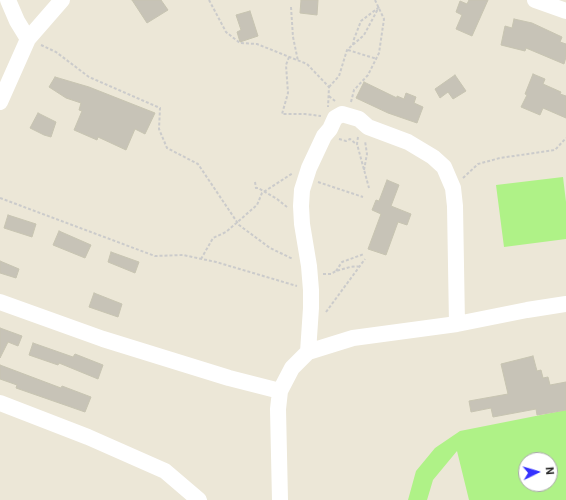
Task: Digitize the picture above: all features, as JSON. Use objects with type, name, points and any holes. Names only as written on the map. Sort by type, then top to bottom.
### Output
[{"type":"street","points":[[8,0],[17,21],[28,40]]},
{"type":"street","points":[[0,102],[28,40],[62,0]]},
{"type":"street","points":[[535,0],[566,11]]},
{"type":"street","points":[[308,352],[311,308],[310,277],[302,224],[302,190],[324,136],[336,118],[335,112],[359,119],[368,127],[408,142],[433,157],[444,167],[453,188],[455,206],[457,324]]},
{"type":"street","points":[[0,302],[103,339],[228,378],[280,391]]},
{"type":"street","points":[[280,500],[278,409],[280,391],[292,368],[308,352],[353,338],[457,324],[566,304]]},
{"type":"street","points":[[0,403],[88,437],[164,471],[198,500]]},
{"type":"path","points":[[209,0],[226,32],[240,43],[257,44],[307,64],[330,87],[335,112],[348,111],[354,90],[368,75],[380,53],[384,19],[375,0]]},
{"type":"path","points":[[292,7],[294,37],[298,61]]},
{"type":"path","points":[[330,87],[339,76],[348,50],[364,36],[379,7]]},
{"type":"path","points":[[353,45],[361,21],[379,7]]},
{"type":"path","points":[[28,40],[56,52],[89,77],[160,108],[159,129],[167,148],[198,164],[239,225],[310,277]]},
{"type":"path","points":[[348,50],[377,59]]},
{"type":"path","points":[[289,57],[286,65],[288,93],[282,114],[315,114],[326,118]]},
{"type":"path","points":[[359,119],[357,144],[369,188]]},
{"type":"path","points":[[453,188],[478,164],[500,158],[555,150],[566,138]]},
{"type":"path","points":[[201,259],[213,238],[226,232],[257,204],[264,191],[292,173],[303,171],[362,197]]},
{"type":"path","points":[[255,182],[256,188],[264,191],[292,210]]},
{"type":"path","points":[[0,198],[156,256],[183,255],[216,262],[310,277],[332,274],[361,266]]},
{"type":"path","points":[[336,272],[342,262],[364,254]]},
{"type":"path","points":[[323,315],[366,259]]},
{"type":"green space","points":[[563,177],[566,202],[566,239],[504,247],[496,185]]},
{"type":"green space","points":[[566,410],[566,500],[469,500],[457,451],[433,480],[427,500],[408,500],[416,471],[435,448],[460,431]]},
{"type":"building","points":[[132,0],[161,0],[168,10],[147,23]]},
{"type":"building","points":[[301,0],[318,0],[317,15],[300,13]]},
{"type":"building","points":[[469,0],[488,0],[472,36],[456,29],[462,15],[456,12],[460,1],[467,4]]},
{"type":"building","points":[[250,11],[258,36],[240,42],[237,32],[241,30],[236,15]]},
{"type":"building","points":[[514,19],[532,23],[562,37],[560,42],[566,44],[566,57],[564,64],[526,48],[525,51],[501,45],[505,26],[512,28]]},
{"type":"building","points":[[533,74],[545,79],[543,84],[561,92],[560,94],[566,96],[566,118],[543,108],[540,115],[521,107],[527,95],[525,94]]},
{"type":"building","points":[[455,75],[466,91],[453,99],[448,92],[440,98],[435,89]]},
{"type":"building","points":[[55,77],[89,87],[155,113],[145,134],[135,129],[126,150],[98,137],[97,140],[74,130],[82,111],[79,110],[81,103],[66,98],[49,87]]},
{"type":"building","points":[[364,82],[397,98],[397,96],[404,99],[406,93],[416,97],[414,103],[423,107],[417,123],[388,113],[356,98]]},
{"type":"building","points":[[38,113],[56,122],[51,137],[30,128]]},
{"type":"building","points":[[387,180],[399,185],[391,206],[411,214],[407,225],[398,222],[386,255],[368,249],[381,214],[372,210],[376,200],[379,201]]},
{"type":"building","points":[[8,215],[36,224],[32,237],[4,228]]},
{"type":"building","points":[[59,231],[91,245],[85,258],[53,245]]},
{"type":"building","points":[[111,252],[139,262],[135,273],[108,262]]},
{"type":"building","points":[[0,261],[19,269],[16,278],[0,273]]},
{"type":"building","points":[[94,293],[122,304],[118,317],[89,307]]},
{"type":"building","points":[[0,328],[22,336],[18,346],[8,342],[0,358]]},
{"type":"building","points":[[33,343],[73,357],[75,354],[103,365],[98,379],[59,363],[58,365],[29,355]]},
{"type":"building","points":[[533,356],[537,371],[541,370],[543,378],[548,377],[550,385],[566,382],[566,410],[537,415],[536,409],[493,417],[491,408],[471,412],[469,401],[508,394],[501,364]]},
{"type":"building","points":[[0,365],[61,388],[62,386],[91,397],[85,412],[16,388],[17,385],[0,379]]}]
